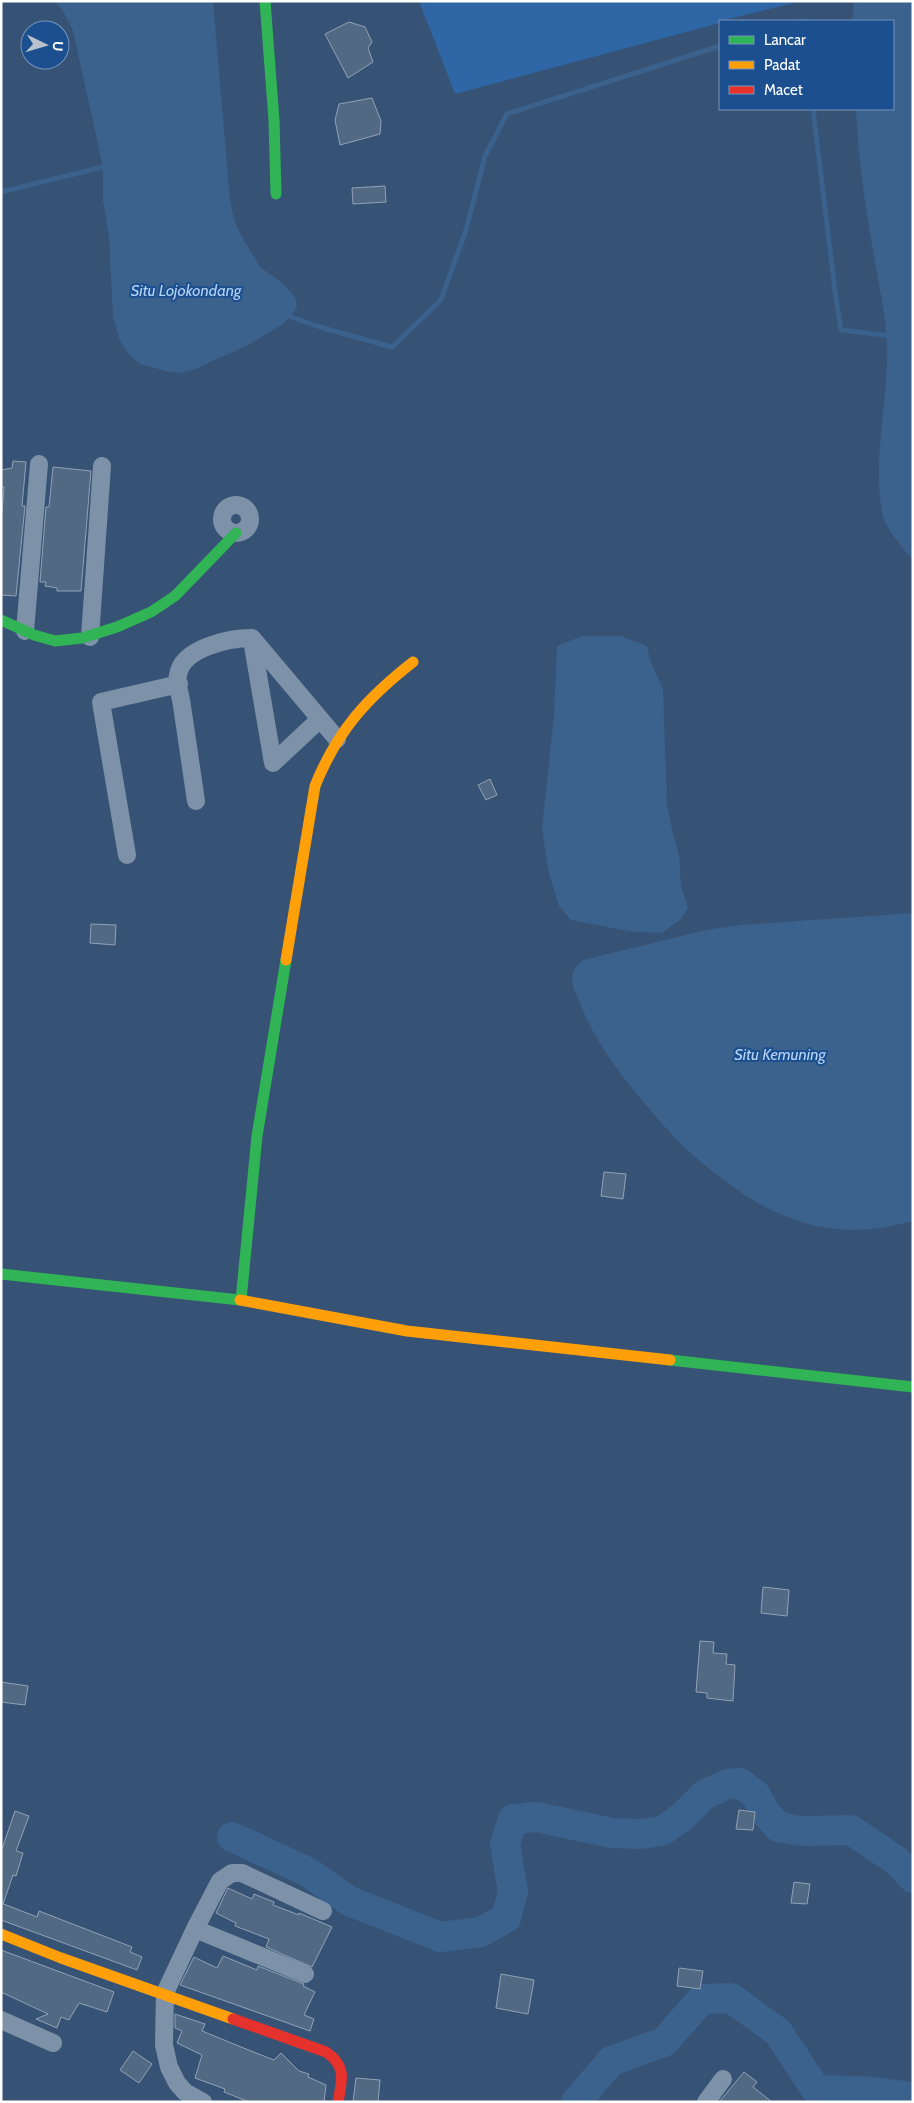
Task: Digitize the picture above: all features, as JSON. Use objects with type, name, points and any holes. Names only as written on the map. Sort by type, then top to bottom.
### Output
[{"type":"street","points":[[265,1],[274,120],[276,194]]},
{"type":"street","points":[[25,632],[39,464]]},
{"type":"street","points":[[90,637],[102,466]]},
{"type":"street","points":[[1,620],[25,632],[64,642],[90,637],[131,622],[174,597],[236,532]]},
{"type":"street","points":[[196,801],[178,675],[190,656],[220,642],[238,638],[252,638],[337,739]]},
{"type":"street","points":[[252,638],[272,763],[320,719]]},
{"type":"street","points":[[241,1300],[257,1136],[315,786],[323,763],[337,739],[360,708],[413,662]]},
{"type":"street","points":[[127,855],[101,702],[179,684]]},
{"type":"street","points":[[1,1274],[241,1300],[408,1331],[913,1387]]},
{"type":"street","points":[[203,2102],[185,2092],[177,2083],[170,2067],[164,2045],[165,1993],[220,1881],[232,1873],[242,1873],[323,1912]]},
{"type":"street","points":[[195,1929],[305,1974]]},
{"type":"street","points":[[1,1934],[61,1958],[165,1993],[334,2056],[339,2062],[341,2069],[338,2102]]},
{"type":"street","points":[[1,2020],[53,2042]]},
{"type":"street","points":[[706,2102],[723,2080]]},
{"type":"shaded area","points":[[419,1],[801,1],[719,20],[719,23],[455,94]]},
{"type":"water","name":"Situ Lojokondang","points":[[54,1],[213,1],[230,199],[234,220],[260,267],[281,282],[295,297],[297,306],[295,311],[283,324],[248,345],[193,370],[179,373],[140,364],[128,354],[119,338],[113,317],[109,237],[103,201],[103,167],[73,31],[70,20],[68,20],[63,11]]},
{"type":"water","points":[[854,1],[913,1],[913,560],[899,544],[887,525],[882,512],[879,491],[887,342],[883,305],[864,193],[856,110],[894,110],[894,20],[852,20]]},
{"type":"water","points":[[582,636],[621,636],[647,646],[650,660],[663,689],[667,804],[679,855],[681,886],[688,908],[680,920],[662,933],[633,932],[571,920],[559,906],[548,870],[542,827],[554,716],[557,646]]},
{"type":"water","name":"Situ Kemuning","points":[[913,913],[913,1221],[895,1225],[862,1230],[846,1230],[797,1221],[754,1201],[726,1182],[700,1162],[679,1142],[651,1111],[610,1059],[585,1016],[573,983],[573,972],[583,960],[706,930],[740,925]]},
{"type":"building","points":[[349,22],[365,27],[372,42],[368,48],[373,62],[348,78],[325,34]]},
{"type":"building","points":[[372,98],[381,121],[380,134],[340,145],[335,120],[339,104]]},
{"type":"building","points":[[385,186],[386,202],[353,204],[352,188]]},
{"type":"building","points":[[13,461],[26,462],[22,506],[25,506],[16,596],[1,595],[1,523],[4,487],[1,487],[1,470],[12,468]]},
{"type":"building","points":[[53,467],[91,471],[81,591],[57,591],[57,588],[45,586],[46,582],[40,582],[46,507],[49,507]]},
{"type":"building","points":[[490,779],[497,795],[486,800],[478,785]]},
{"type":"building","points":[[91,924],[116,925],[115,945],[90,943]]},
{"type":"building","points":[[604,1172],[626,1174],[623,1199],[601,1196]]},
{"type":"building","points":[[763,1587],[789,1590],[787,1616],[761,1613]]},
{"type":"building","points":[[700,1641],[714,1642],[713,1653],[727,1654],[726,1664],[735,1665],[733,1701],[707,1698],[707,1693],[696,1692]]},
{"type":"building","points":[[1,1682],[28,1686],[25,1705],[1,1702]]},
{"type":"building","points":[[739,1810],[755,1812],[753,1830],[736,1829]]},
{"type":"building","points":[[15,1811],[29,1816],[16,1851],[23,1853],[16,1876],[13,1875],[3,1904],[37,1917],[39,1911],[132,1947],[130,1952],[142,1957],[137,1970],[1,1920],[1,1852]]},
{"type":"building","points":[[794,1882],[810,1884],[807,1904],[791,1903]]},
{"type":"building","points":[[228,1888],[252,1899],[254,1894],[274,1902],[273,1905],[299,1915],[299,1913],[332,1927],[312,1967],[266,1947],[269,1939],[235,1926],[236,1923],[216,1913]]},
{"type":"building","points":[[1,1950],[114,1992],[107,2012],[79,2003],[69,2020],[61,2017],[57,2028],[36,2019],[48,2014],[1,1992]]},
{"type":"building","points":[[223,1956],[257,1970],[258,1966],[304,1984],[303,1986],[315,1992],[304,2015],[314,2019],[310,2031],[180,1985],[194,1957],[217,1968]]},
{"type":"building","points":[[679,1968],[703,1971],[700,1989],[677,1986]]},
{"type":"building","points":[[501,1974],[534,1980],[528,2014],[496,2008]]},
{"type":"building","points":[[175,2014],[205,2024],[202,2031],[274,2060],[281,2053],[299,2071],[309,2074],[308,2077],[326,2085],[324,2102],[249,2102],[224,2092],[225,2089],[195,2078],[202,2055],[177,2043],[182,2031],[175,2028]]},
{"type":"building","points":[[133,2051],[152,2064],[139,2083],[120,2070]]},
{"type":"building","points":[[744,2072],[757,2082],[753,2087],[772,2102],[719,2102]]},
{"type":"building","points":[[356,2078],[380,2080],[378,2102],[353,2102]]},
{"type":"waterway","points":[[285,315],[323,328],[392,347],[441,300],[466,230],[485,156],[507,114],[719,46]]},
{"type":"waterway","points":[[813,110],[841,330],[892,336]]},
{"type":"waterway","points":[[1,192],[103,167]]},
{"type":"waterway","points":[[232,1837],[308,1872],[349,1901],[440,1937],[481,1932],[506,1918],[513,1892],[505,1844],[513,1819],[536,1817],[612,1833],[641,1834],[662,1831],[682,1817],[704,1795],[727,1784],[740,1783],[756,1795],[765,1812],[778,1827],[802,1831],[851,1830],[897,1861],[913,1878]]},
{"type":"waterway","points":[[576,2102],[611,2061],[664,2042],[702,1999],[731,1998],[778,2032],[816,2090],[863,2091],[913,2097]]},
{"type":"traffic: fast","points":[[265,1],[274,120],[276,194]]},
{"type":"traffic: fast","points":[[1,620],[34,635],[55,641],[82,638],[117,627],[151,612],[175,596],[236,533]]},
{"type":"traffic: fast","points":[[241,1300],[257,1136],[286,960]]},
{"type":"traffic: fast","points":[[1,1274],[240,1300]]},
{"type":"traffic: fast","points":[[670,1360],[913,1387]]},
{"type":"traffic: slow","points":[[286,960],[315,786],[333,748],[355,717],[381,689],[413,662]]},
{"type":"traffic: slow","points":[[240,1300],[407,1331],[670,1360]]},
{"type":"traffic: slow","points":[[1,1934],[61,1958],[233,2019]]},
{"type":"traffic: jam","points":[[233,2019],[326,2052],[333,2057],[340,2068],[341,2074],[338,2102]]}]
